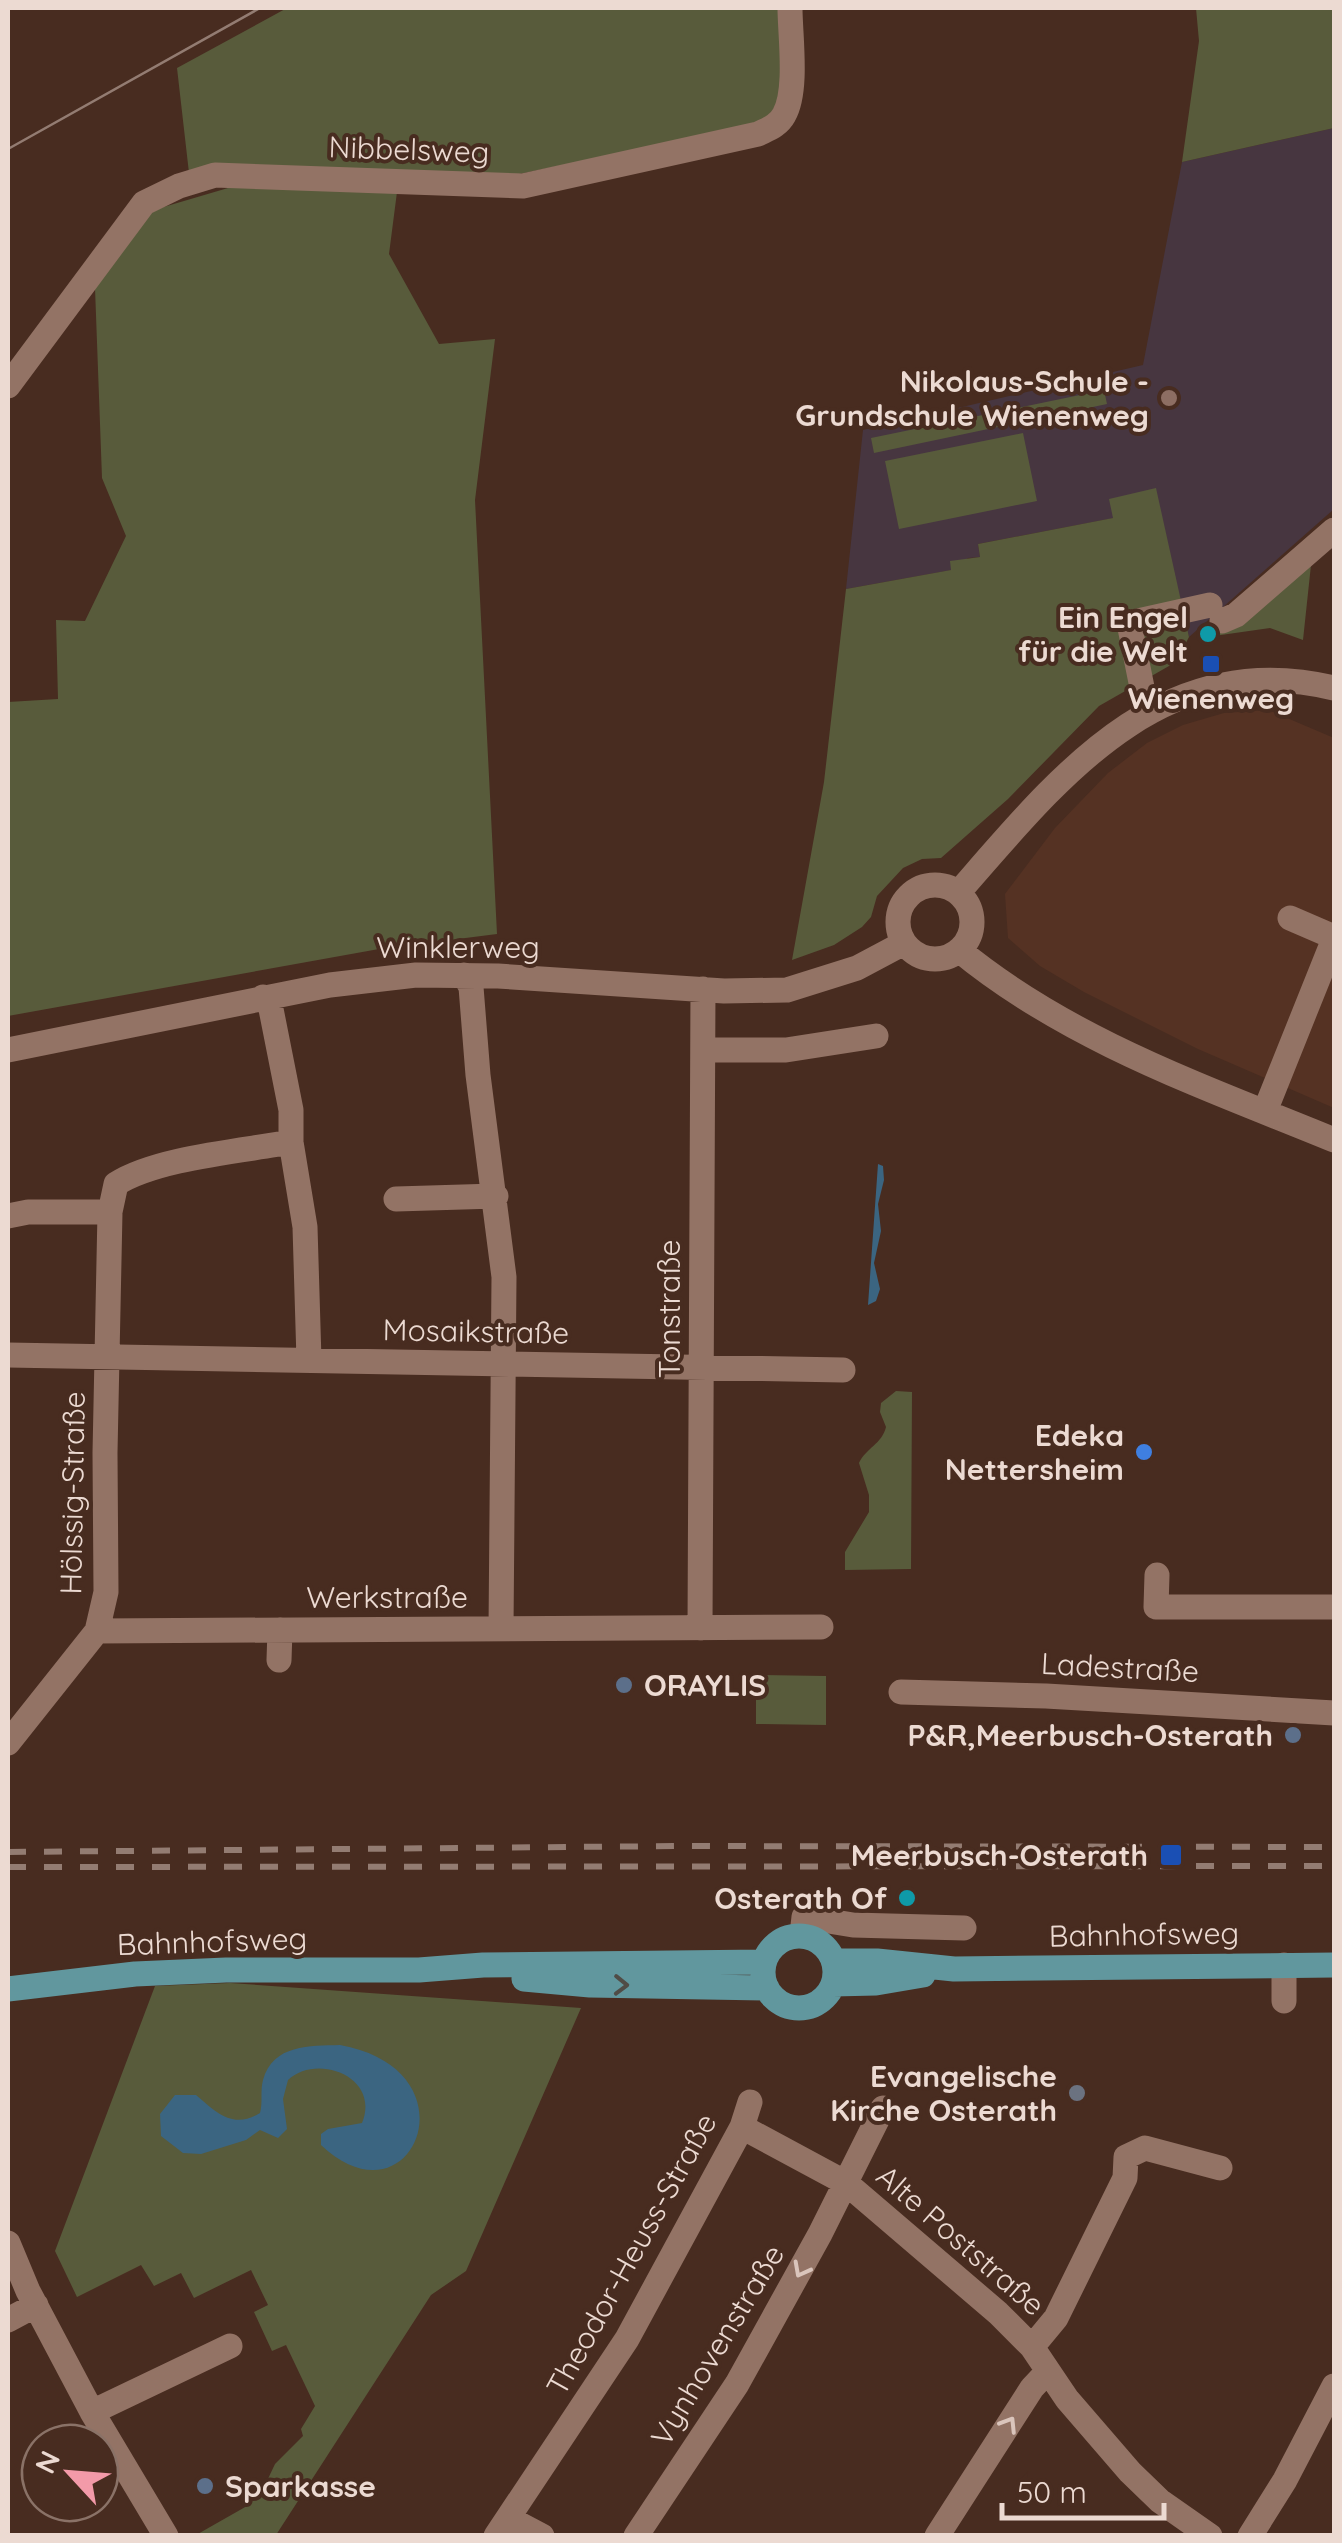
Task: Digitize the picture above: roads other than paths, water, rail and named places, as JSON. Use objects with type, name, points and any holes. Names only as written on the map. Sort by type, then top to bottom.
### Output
[{"type":"main road","points":[[802,1935],[819,1941],[834,1973],[818,2002],[795,2008],[784,2004],[766,1975],[772,1948],[786,1938],[802,1935]]},
{"type":"main road","name":"Bahnhofsweg","points":[[834,1973],[876,1983],[954,1970],[1334,1964]]},
{"type":"main road","name":"Bahnhofsweg","points":[[8,1985],[208,1970],[419,1970],[590,1984],[766,1975]]},
{"type":"street","name":"Nibbelsweg","points":[[8,386],[144,203],[179,186],[215,175],[523,186],[758,134],[773,127],[789,100],[790,8]]},
{"type":"street","points":[[1147,712],[1129,623],[1216,613],[1236,615],[1334,530]]},
{"type":"street","points":[[958,893],[1100,744],[1147,712],[1207,688],[1245,681],[1304,681],[1334,688]]},
{"type":"street","points":[[935,885],[958,893],[967,903],[972,926],[968,940],[950,956],[932,959],[913,952],[904,942],[898,920],[910,896],[935,885]]},
{"type":"street","points":[[1264,1111],[1334,938],[1290,918]]},
{"type":"street","name":"Winklerweg","points":[[8,1050],[264,997],[416,974],[787,990],[857,968],[904,942]]},
{"type":"street","points":[[959,950],[1044,1010],[1098,1040],[1334,1140]]},
{"type":"street","points":[[464,975],[471,987],[504,1277],[501,1630]]},
{"type":"street","name":"Tonstraße","points":[[700,1628],[703,989]]},
{"type":"street","points":[[264,997],[270,1004],[290,1110],[304,1226],[309,1360]]},
{"type":"street","points":[[703,1050],[786,1050],[876,1036]]},
{"type":"street","points":[[8,1216],[28,1212],[110,1212],[116,1184],[132,1174],[291,1142]]},
{"type":"street","points":[[396,1199],[496,1196]]},
{"type":"street","name":"Hölssig-Straße","points":[[96,1631],[106,1592],[104,1453],[110,1212]]},
{"type":"street","name":"Hölssig-Straße","points":[[8,1354],[108,1356]]},
{"type":"street","name":"Mosaikstraße","points":[[108,1356],[843,1370]]},
{"type":"street","points":[[1157,1575],[1156,1607],[1334,1608]]},
{"type":"street","name":"Werkstraße","points":[[96,1631],[821,1626]]},
{"type":"street","points":[[278,1660],[280,1630]]},
{"type":"street","points":[[8,1743],[96,1631]]},
{"type":"street","name":"Ladestraße","points":[[901,1692],[1334,1712]]},
{"type":"street","points":[[802,1935],[804,1917],[852,1925],[964,1928]]},
{"type":"street","points":[[1284,1965],[1284,2001]]},
{"type":"street","name":"Alte Poststraße","points":[[846,2183],[883,2108]]},
{"type":"street","name":"Alte Poststraße","points":[[746,2114],[846,2183],[998,2313],[1032,2347],[1086,2422],[1130,2472],[1160,2501],[1210,2536]]},
{"type":"street","name":"Theodor-Heuss-Straße","points":[[502,2527],[627,2339],[746,2114]]},
{"type":"street","name":"Alte Poststraße","points":[[1032,2347],[1056,2318],[1125,2178],[1126,2157],[1145,2148],[1220,2168]]},
{"type":"street","name":"Vynhovenstraße","points":[[636,2536],[737,2384],[846,2183]]},
{"type":"street","points":[[9,2250],[92,2412],[166,2536]]},
{"type":"street","points":[[8,2320],[32,2298]]},
{"type":"street","points":[[92,2412],[230,2346]]},
{"type":"street","points":[[937,2536],[1032,2388],[1048,2371]]},
{"type":"street","points":[[1250,2536],[1334,2386]]},
{"type":"street","points":[[502,2527],[542,2536]]},
{"type":"water","points":[[878,1164],[883,1166],[884,1180],[878,1204],[881,1231],[874,1263],[880,1289],[876,1301],[868,1305]]},
{"type":"water","points":[[340,2045],[383,2060],[408,2083],[419,2110],[417,2137],[404,2158],[382,2169],[354,2166],[321,2145],[321,2134],[328,2129],[362,2123],[365,2107],[354,2082],[329,2069],[300,2072],[288,2080],[283,2099],[287,2129],[278,2138],[260,2130],[246,2140],[201,2154],[183,2153],[161,2136],[160,2114],[175,2095],[196,2095],[225,2117],[250,2118],[260,2113],[263,2080],[275,2059],[294,2049]]},
{"type":"tram line","points":[[8,149],[260,8]]},
{"type":"railway","points":[[8,1852],[682,1846],[1334,1847]]},
{"type":"railway","points":[[8,1867],[1334,1866]]},
{"type":"place","name":"Nikolaus-Schule - Grundschule Wienenweg","points":[[1169,398]]},
{"type":"place","name":"Ein Engel für die Welt","points":[[1208,634]]},
{"type":"place","name":"Wienenweg","points":[[1211,664]]},
{"type":"place","name":"Edeka Nettersheim","points":[[1144,1452]]},
{"type":"place","name":"ORAYLIS","points":[[624,1685]]},
{"type":"place","name":"P&R,Meerbusch-Osterath","points":[[1293,1735]]},
{"type":"place","name":"Meerbusch-Osterath","points":[[1171,1855]]},
{"type":"place","name":"Osterath Of","points":[[907,1898]]},
{"type":"place","name":"Evangelische Kirche Osterath","points":[[1077,2093]]},
{"type":"place","name":"Sparkasse","points":[[205,2486]]}]
